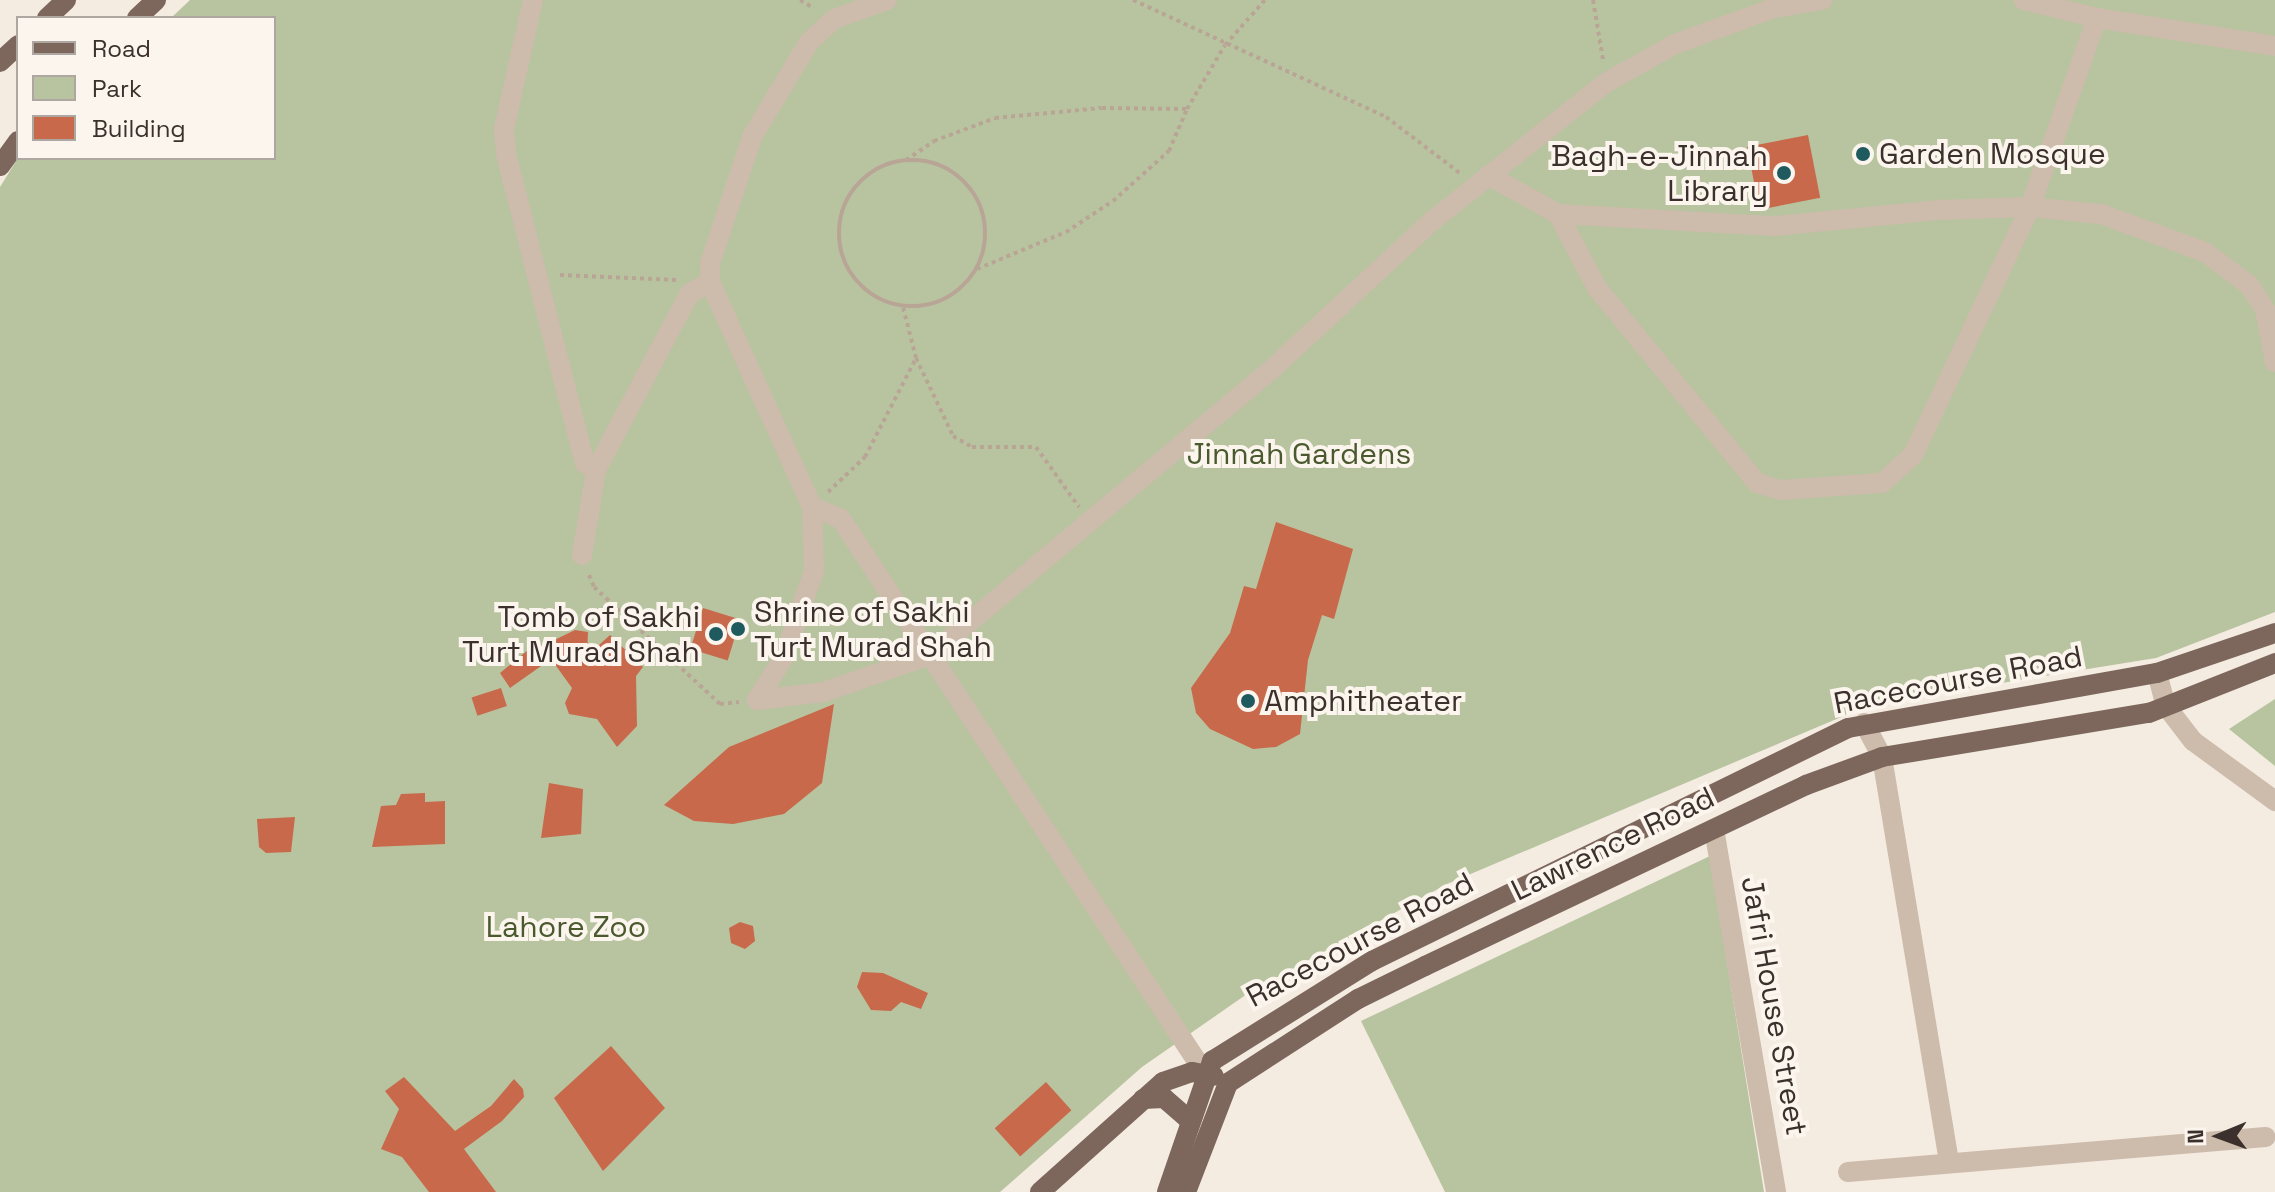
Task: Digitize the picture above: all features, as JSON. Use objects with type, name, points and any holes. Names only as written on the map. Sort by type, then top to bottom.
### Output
[{"type":"main road","points":[[49,16],[66,0]]},
{"type":"main road","points":[[139,16],[156,0]]},
{"type":"main road","points":[[0,62],[16,47]]},
{"type":"main road","points":[[0,166],[16,144]]},
{"type":"main road","name":"Racecourse Road","points":[[1204,1072],[1238,1040],[1372,961],[1864,723],[2157,673],[2275,633]]},
{"type":"main road","name":"Lawrence Road","points":[[1228,1083],[1358,999],[1714,829],[1882,757],[2166,706],[2275,663]]},
{"type":"main road","points":[[1167,1192],[1204,1072]]},
{"type":"main road","points":[[1040,1192],[1171,1077],[1204,1072],[1228,1083],[1186,1192]]},
{"type":"main road","points":[[1143,1099],[1171,1101],[1188,1119]]},
{"type":"street","points":[[533,0],[504,129],[533,274],[585,463],[596,470]]},
{"type":"street","points":[[757,700],[784,657],[814,571],[812,507],[710,282],[710,263],[752,137],[809,42],[834,19],[887,0]]},
{"type":"street","points":[[757,700],[824,692],[930,655],[1090,521],[1482,180],[1607,82],[1675,44],[1774,4],[1822,0]]},
{"type":"street","points":[[2024,0],[2097,18],[2275,46]]},
{"type":"street","points":[[1558,214],[1597,288],[1747,475],[1780,490],[1882,483],[1905,469],[2030,207],[2097,18]]},
{"type":"street","points":[[1482,180],[1558,214],[1775,226],[2030,207],[2101,214],[2205,252],[2249,285],[2265,310],[2275,362]]},
{"type":"street","points":[[582,555],[596,470],[689,294],[710,282]]},
{"type":"street","points":[[812,507],[841,519],[1204,1072]]},
{"type":"street","points":[[2157,673],[2166,706],[2193,741],[2275,801]]},
{"type":"street","points":[[1864,723],[1882,757],[1949,1162]]},
{"type":"street","name":"Jafri House Street","points":[[1714,829],[1776,1192]]},
{"type":"street","points":[[1848,1172],[2266,1137]]},
{"type":"path","points":[[1133,0],[1386,117],[1482,180]]},
{"type":"path","points":[[976,270],[1066,232],[1113,201],[1169,151],[1187,109],[1225,45],[1265,0]]},
{"type":"path","points":[[1593,0],[1607,82]]},
{"type":"path","points":[[904,161],[949,169],[971,188],[983,214],[985,243],[976,270],[957,292],[931,305],[902,306],[875,297],[854,278],[841,252],[840,223],[849,196],[868,174],[904,161],[934,141],[995,118],[1102,108],[1187,109]]},
{"type":"path","points":[[533,274],[674,276],[689,294]]},
{"type":"path","points":[[902,306],[916,358],[953,436],[972,447],[1036,447],[1090,521]]},
{"type":"path","points":[[812,507],[865,457],[916,358]]},
{"type":"path","points":[[582,555],[594,587],[720,704],[757,700]]},
{"type":"green space","name":"Jinnah Gardens","points":[[190,0],[2275,0],[2275,612],[2156,658],[1872,704],[1447,884],[1247,994],[1142,1067],[1000,1192],[0,1192],[0,187],[17,160],[276,160],[276,16],[173,16]]},
{"type":"green space","points":[[2275,699],[2275,766],[2229,729]]},
{"type":"green space","points":[[1710,856],[1764,1192],[1445,1192],[1361,1021]]},
{"type":"building","name":"Bagh-e-Jinnah Library","points":[[1808,135],[1820,198],[1759,210],[1747,147]]},
{"type":"building","points":[[1276,522],[1353,549],[1334,619],[1322,615],[1308,660],[1300,734],[1276,747],[1253,749],[1210,729],[1196,713],[1191,688],[1230,633],[1244,586],[1256,589]]},
{"type":"building","name":"Tomb of Sakhi Turt Murad Shah","points":[[703,608],[740,619],[728,661],[690,649]]},
{"type":"building","points":[[575,630],[588,632],[587,656],[610,635],[643,667],[636,676],[637,726],[617,747],[597,719],[569,714],[565,703],[572,688],[551,659],[510,688],[500,673],[539,641],[542,646]]},
{"type":"building","points":[[501,688],[507,706],[477,716],[472,698]]},
{"type":"building","points":[[834,704],[822,783],[784,814],[733,824],[694,821],[664,805],[729,747]]},
{"type":"building","points":[[549,783],[583,789],[581,834],[541,838]]},
{"type":"building","points":[[425,793],[425,802],[445,801],[445,844],[372,847],[381,806],[396,805],[401,794]]},
{"type":"building","points":[[295,817],[291,852],[266,853],[259,847],[257,819]]},
{"type":"building","points":[[740,922],[753,926],[755,941],[745,949],[731,943],[729,928]]},
{"type":"building","points":[[862,972],[883,973],[928,993],[921,1009],[901,1002],[891,1011],[871,1010],[857,987]]},
{"type":"building","points":[[611,1046],[665,1108],[603,1171],[554,1098]]},
{"type":"building","points":[[404,1077],[455,1131],[491,1106],[514,1079],[523,1089],[524,1097],[502,1121],[464,1149],[496,1192],[429,1192],[402,1157],[381,1149],[399,1109],[385,1091]]},
{"type":"building","points":[[1046,1082],[1071,1110],[1020,1156],[995,1128]]},
{"type":"place","name":"Garden Mosque","points":[[1863,154]]},
{"type":"place","name":"Bagh-e-Jinnah Library","points":[[1784,173]]},
{"type":"place","name":"Shrine of Sakhi Turt Murad Shah","points":[[738,629]]},
{"type":"place","name":"Tomb of Sakhi Turt Murad Shah","points":[[716,634]]},
{"type":"place","name":"Amphitheater","points":[[1248,701]]},
{"type":"park label","name":"Lahore Zoo","points":[[566,927]]}]
